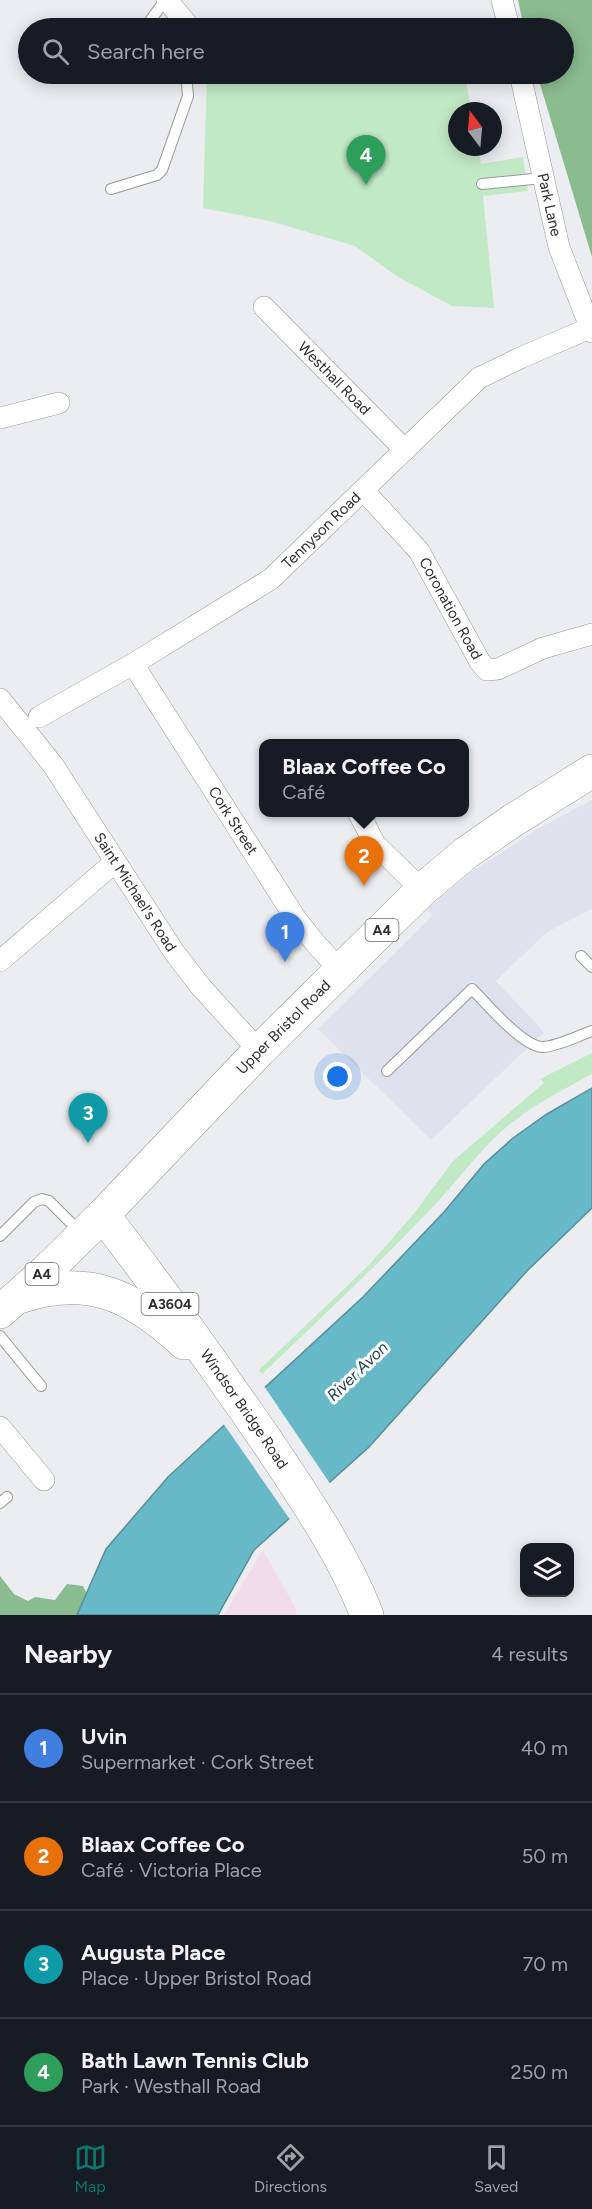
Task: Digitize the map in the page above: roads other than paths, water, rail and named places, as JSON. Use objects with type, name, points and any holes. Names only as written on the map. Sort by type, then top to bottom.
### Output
[{"type":"main road","name":"Upper Bristol Road","points":[[8,1305],[93,1225],[259,1051],[422,890],[466,853],[592,771]]},
{"type":"main road","name":"Windsor Bridge Road","points":[[93,1225],[231,1389],[318,1519],[354,1582],[367,1615]]},
{"type":"main road","name":"A3604","points":[[8,1305],[40,1290],[61,1287],[92,1288],[110,1294],[130,1303],[164,1326],[231,1389]]},
{"type":"street","points":[[166,0],[181,18]]},
{"type":"street","points":[[502,0],[506,18]]},
{"type":"street","name":"Park Lane","points":[[522,84],[559,247],[591,330]]},
{"type":"street","name":"Westhall Road","points":[[264,307],[405,450]]},
{"type":"street","name":"Tennyson Road","points":[[30,721],[133,664],[271,579],[479,378],[520,358],[591,330]]},
{"type":"street","points":[[0,418],[59,403]]},
{"type":"street","name":"Coronation Road","points":[[364,490],[419,551],[480,662],[487,670],[498,669],[543,648],[592,634]]},
{"type":"street","name":"Cork Street","points":[[133,664],[296,919],[341,971]]},
{"type":"street","name":"Saint Michael's Road","points":[[0,699],[30,721],[53,765],[174,952],[201,987],[259,1051]]},
{"type":"street","points":[[360,817],[375,844],[422,890]]},
{"type":"street","points":[[0,961],[116,862]]},
{"type":"street","points":[[0,1426],[44,1480]]},
{"type":"lane","points":[[152,18],[166,0]]},
{"type":"lane","points":[[111,189],[157,176],[162,170],[188,96],[187,84]]},
{"type":"lane","points":[[482,184],[543,178]]},
{"type":"lane","points":[[581,956],[592,967]]},
{"type":"lane","points":[[387,1071],[472,989],[499,1017],[533,1046],[543,1047],[592,1031]]},
{"type":"lane","points":[[0,1236],[34,1202],[42,1199],[50,1201],[93,1225]]},
{"type":"lane","points":[[0,1336],[41,1386]]},
{"type":"water","name":"River Avon","points":[[592,1088],[592,1208],[527,1271],[369,1447],[254,1550],[218,1615],[77,1615],[106,1549],[168,1477],[363,1297],[444,1212],[484,1164],[513,1138],[547,1114]]},
{"type":"place","name":"Bath Lawn Tennis Club","points":[[366,185]]},
{"type":"place","name":"Blaax Coffee Co","points":[[364,886]]},
{"type":"place","name":"Uvin","points":[[285,962]]},
{"type":"place","name":"Augusta Place","points":[[88,1143]]}]
